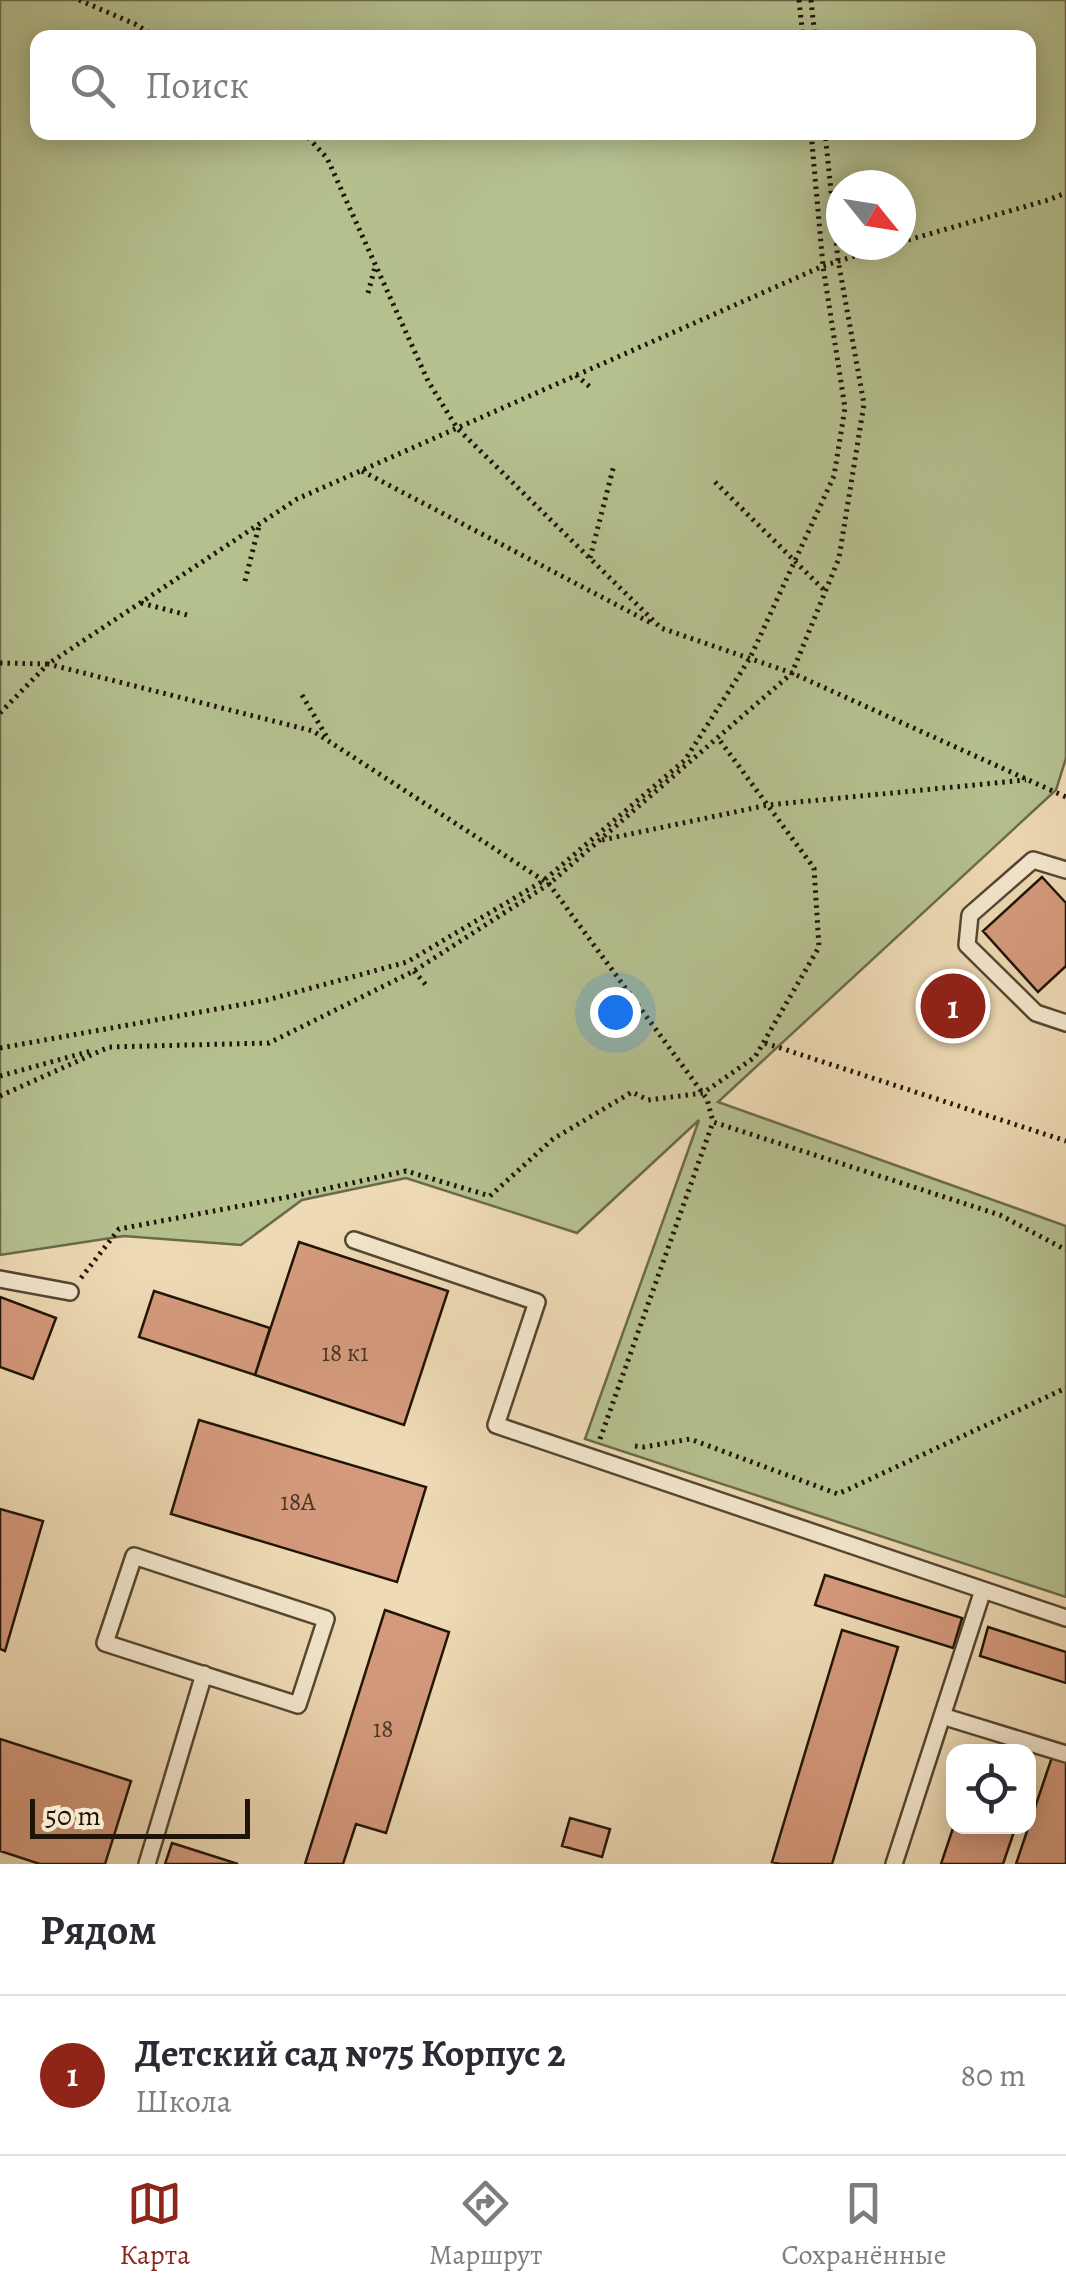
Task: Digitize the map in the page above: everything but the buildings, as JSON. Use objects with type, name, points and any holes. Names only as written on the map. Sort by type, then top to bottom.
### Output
[{"type":"lane","points":[[1066,870],[1034,860],[970,915],[968,945],[1036,1013],[1066,1023]]},
{"type":"lane","points":[[354,1240],[537,1302],[496,1425],[1066,1618]]},
{"type":"lane","points":[[0,1279],[70,1292]]},
{"type":"lane","points":[[134,1556],[326,1619],[298,1705],[204,1674],[106,1643],[134,1556]]},
{"type":"lane","points":[[894,1864],[983,1590]]},
{"type":"lane","points":[[147,1864],[204,1674]]},
{"type":"lane","points":[[942,1716],[1066,1754]]},
{"type":"path","points":[[78,0],[142,30]]},
{"type":"path","points":[[103,0],[110,14]]},
{"type":"path","points":[[800,0],[802,30]]},
{"type":"path","points":[[812,0],[814,30]]},
{"type":"path","points":[[310,140],[328,158],[428,380],[458,428],[660,628]]},
{"type":"path","points":[[0,1048],[267,1000],[407,962],[546,882],[685,760],[750,658],[834,476],[845,408],[823,266],[812,140]]},
{"type":"path","points":[[826,140],[829,170]]},
{"type":"path","points":[[916,238],[1066,193]]},
{"type":"path","points":[[0,713],[48,664],[297,500],[838,260],[864,404],[839,558],[792,673],[599,841],[546,882],[414,971],[269,1043],[108,1047],[0,1076]]},
{"type":"path","points":[[368,293],[375,264]]},
{"type":"path","points":[[576,375],[590,387]]},
{"type":"path","points":[[590,558],[614,465]]},
{"type":"path","points":[[362,471],[660,628],[792,673],[1066,796]]},
{"type":"path","points":[[715,482],[825,592]]},
{"type":"path","points":[[245,581],[260,524]]},
{"type":"path","points":[[142,603],[192,616]]},
{"type":"path","points":[[0,663],[48,664],[313,731],[546,882],[703,1093],[713,1122],[598,1443],[614,1444]]},
{"type":"path","points":[[302,695],[330,742]]},
{"type":"path","points":[[70,1292],[119,1229],[406,1171],[490,1196],[553,1139],[632,1092],[648,1100],[703,1093],[755,1057],[818,948],[814,868],[718,737]]},
{"type":"path","points":[[599,841],[768,806],[1031,779]]},
{"type":"path","points":[[414,971],[426,985]]},
{"type":"path","points":[[764,1042],[1066,1141]]},
{"type":"path","points":[[0,1096],[108,1047]]},
{"type":"path","points":[[713,1122],[1000,1215],[1066,1250]]},
{"type":"path","points":[[628,1446],[690,1439],[838,1494],[1066,1388]]},
{"type":"green space","points":[[0,0],[1066,0],[1066,758],[1056,790],[718,1102],[1066,1226],[1066,1597],[585,1439],[699,1120],[577,1233],[406,1178],[302,1200],[241,1245],[124,1236],[0,1255]]},
{"type":"place","name":"Детский сад №75 Корпус 2","points":[[953,1006]]}]
